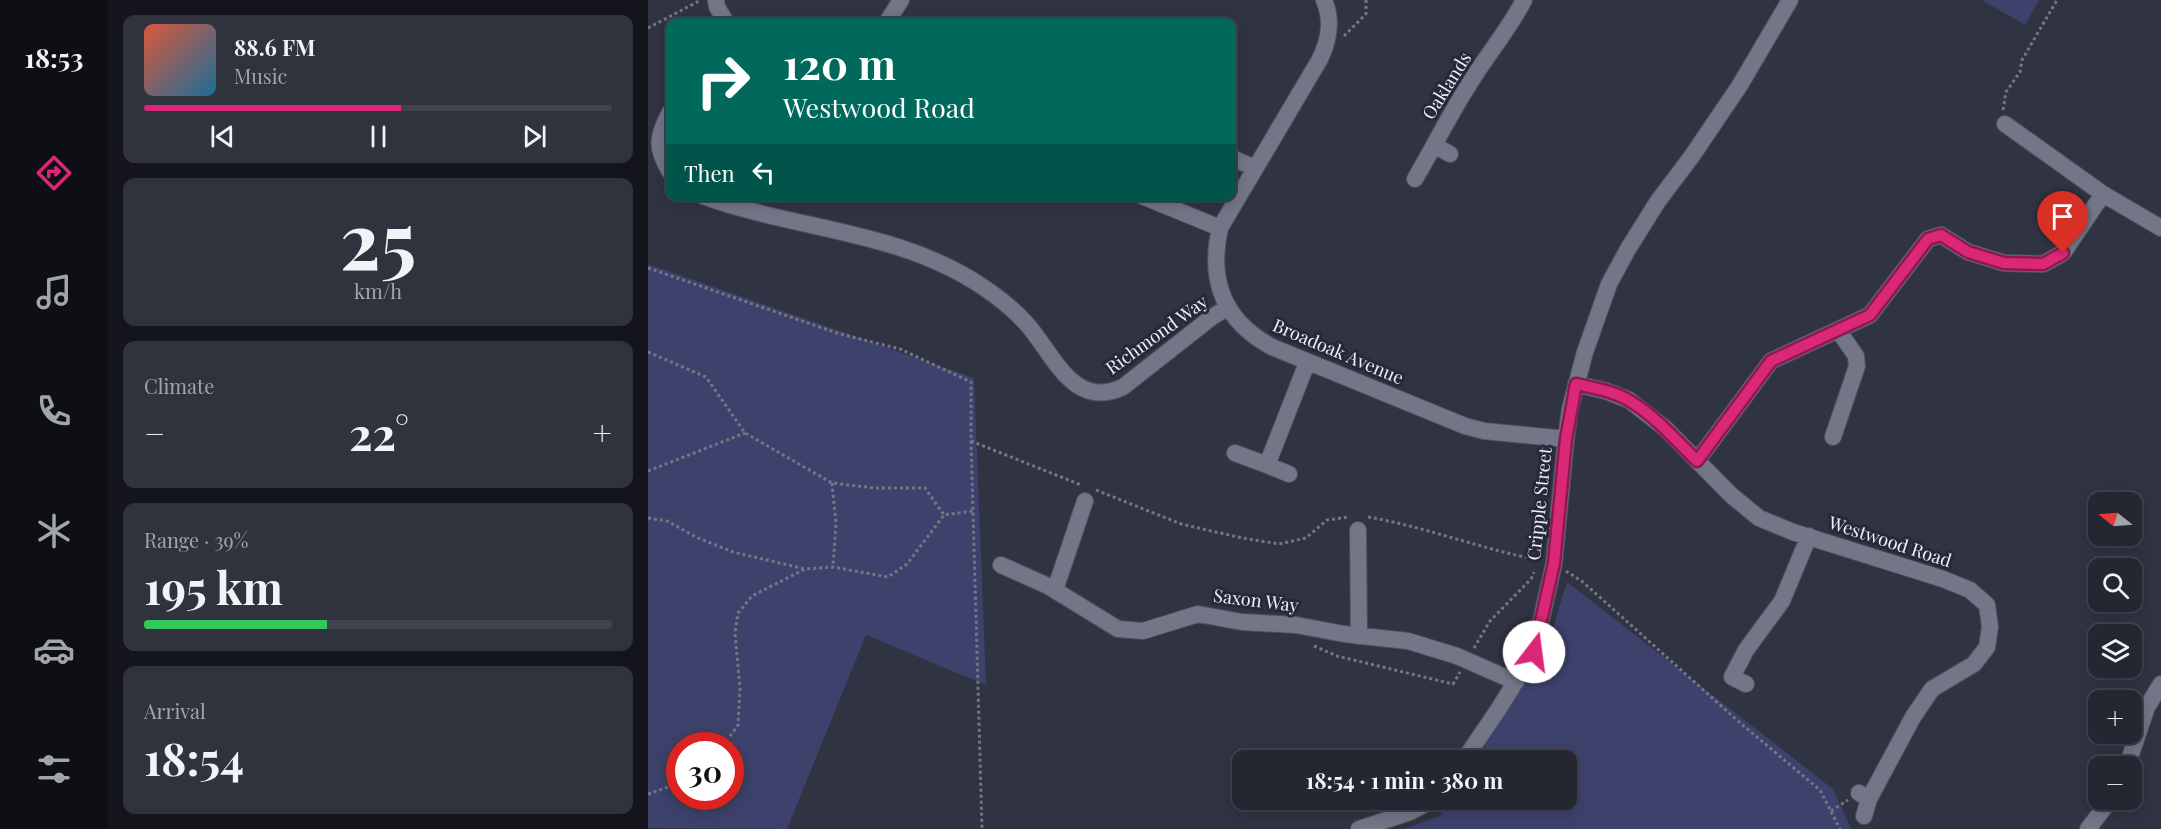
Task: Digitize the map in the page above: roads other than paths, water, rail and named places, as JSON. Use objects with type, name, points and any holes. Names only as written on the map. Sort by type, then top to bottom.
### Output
[{"type":"street","points":[[716,0],[717,7],[724,18]]},
{"type":"street","points":[[890,18],[901,0]]},
{"type":"street","name":"Broadoak Avenue","points":[[1236,201],[1309,79],[1325,47],[1329,17],[1324,0]]},
{"type":"street","name":"Oaklands","points":[[1415,179],[1468,84],[1495,49],[1524,0]]},
{"type":"street","name":"Cripple Street","points":[[1471,750],[1534,652],[1554,563],[1566,439],[1576,384],[1609,284],[1658,201],[1740,85],[1790,0]]},
{"type":"street","points":[[666,118],[654,136],[666,163]]},
{"type":"street","points":[[2005,124],[2103,194],[2161,228]]},
{"type":"street","name":"Oaklands","points":[[1434,145],[1450,154]]},
{"type":"street","points":[[1236,160],[1255,168]]},
{"type":"street","points":[[1697,461],[1771,361],[1870,315],[1928,239],[1941,235],[1968,252],[2004,263],[2043,264],[2063,253],[2103,194]]},
{"type":"street","name":"Richmond Way","points":[[719,201],[754,212],[877,240],[940,264],[1003,300],[1039,338],[1064,374],[1072,382],[1091,392],[1108,393],[1123,387],[1194,330],[1227,308]]},
{"type":"street","points":[[1154,201],[1220,228]]},
{"type":"street","name":"Broadoak Avenue","points":[[1236,201],[1220,228],[1215,260],[1227,308],[1245,330],[1256,338],[1307,363],[1465,426],[1484,431],[1566,439]]},
{"type":"street","points":[[1833,437],[1857,366],[1856,356],[1838,330]]},
{"type":"street","points":[[1267,465],[1307,363]]},
{"type":"street","name":"Westwood Road","points":[[1576,384],[1606,391],[1629,400],[1666,429],[1731,495],[1759,519],[1943,579],[1970,590],[1987,605],[1990,627],[1987,647],[1974,664],[1932,689],[1864,796],[1864,816]]},
{"type":"street","points":[[1235,453],[1288,474]]},
{"type":"street","points":[[1054,590],[1088,492]]},
{"type":"street","points":[[1359,636],[1361,521]]},
{"type":"street","points":[[1739,681],[1746,650],[1782,601],[1809,536]]},
{"type":"street","name":"Saxon Way","points":[[1001,565],[1054,590],[1118,629],[1143,631],[1198,614],[1242,622],[1296,625],[1359,636],[1408,641],[1457,656],[1516,682]]},
{"type":"street","points":[[2131,756],[2148,707],[2161,684]]},
{"type":"street","points":[[1359,829],[1414,810]]},
{"type":"street","points":[[2088,829],[2102,810]]}]
